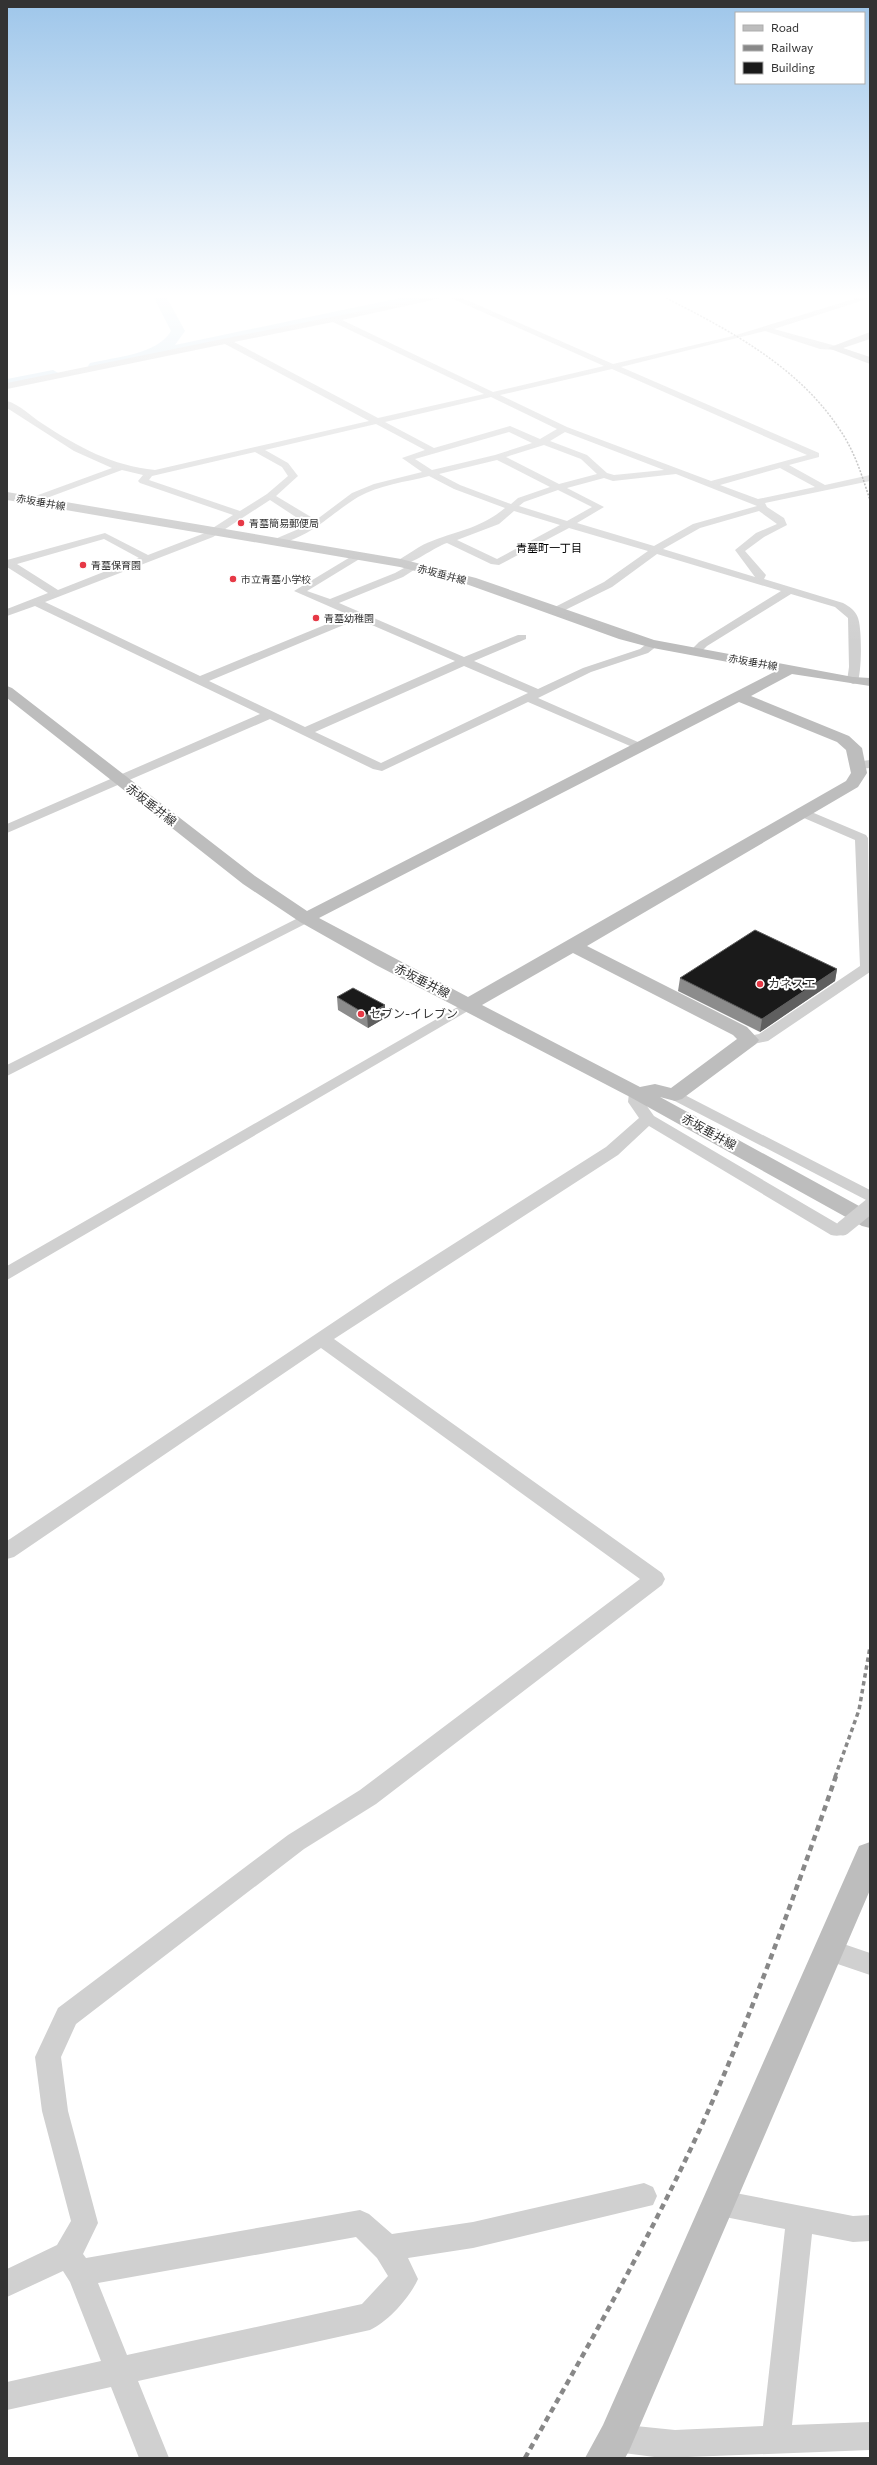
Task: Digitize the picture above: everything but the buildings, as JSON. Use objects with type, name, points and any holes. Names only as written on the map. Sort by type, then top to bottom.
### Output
[{"type":"main road","name":"赤坂垂井線","points":[[7,496],[214,532],[279,541],[407,564],[471,581],[653,644],[853,681],[870,682]]},
{"type":"main road","points":[[306,918],[521,810],[791,669]]},
{"type":"main road","name":"赤坂垂井線","points":[[7,691],[119,780],[249,880],[306,918],[468,1005],[638,1093],[870,1221]]},
{"type":"main road","points":[[468,1005],[573,946],[852,784],[864,764],[854,748],[843,739],[739,696]]},
{"type":"main road","points":[[573,946],[740,1031],[749,1040],[675,1095],[655,1090],[638,1093]]},
{"type":"main road","points":[[610,2448],[720,2203],[870,1855]]},
{"type":"street","points":[[21,413],[52,433],[112,465],[149,473],[412,413]]},
{"type":"street","points":[[363,413],[433,451]]},
{"type":"street","points":[[532,413],[564,429],[711,484],[759,505],[780,520],[782,525],[760,535],[740,550],[742,555],[754,565],[761,574],[758,580]]},
{"type":"street","points":[[711,484],[816,455],[719,413]]},
{"type":"street","points":[[679,471],[613,478],[604,475],[584,457],[510,429],[407,458],[430,473],[457,486],[511,507],[658,549],[839,605],[847,610],[853,618],[855,667],[853,681]]},
{"type":"street","points":[[279,541],[316,525],[355,495],[403,478],[498,457],[541,442],[564,429]]},
{"type":"street","points":[[7,613],[214,532],[239,514],[270,496],[293,476],[285,466],[256,449]]},
{"type":"street","points":[[447,539],[495,562],[499,562],[600,507],[561,486],[498,457]]},
{"type":"street","points":[[781,465],[822,487]]},
{"type":"street","points":[[34,500],[122,467]]},
{"type":"street","points":[[149,473],[143,482],[239,514]]},
{"type":"street","points":[[330,603],[399,575],[407,564],[435,543],[473,532],[496,522],[511,507],[521,500],[561,486],[604,475]]},
{"type":"street","points":[[555,611],[588,596],[614,581],[658,549],[688,530],[759,505],[822,487],[870,478]]},
{"type":"street","points":[[270,496],[316,525]]},
{"type":"street","points":[[7,564],[105,536],[148,559]]},
{"type":"street","points":[[361,555],[299,591],[463,661],[641,746]]},
{"type":"street","points":[[7,564],[57,594]]},
{"type":"street","points":[[695,652],[703,644],[790,590]]},
{"type":"street","points":[[36,602],[377,766],[382,766],[533,695],[610,661],[644,651],[653,644]]},
{"type":"street","points":[[199,681],[357,616]]},
{"type":"street","points":[[304,732],[463,661],[522,637]]},
{"type":"street","points":[[7,829],[269,715]]},
{"type":"street","points":[[749,1040],[762,1038],[867,968],[861,838],[802,812]]},
{"type":"street","points":[[7,1071],[306,918]]},
{"type":"street","points":[[7,1274],[468,1005]]},
{"type":"street","points":[[638,1093],[636,1102],[648,1119],[837,1231],[843,1228],[870,1206]]},
{"type":"street","points":[[675,1095],[870,1197]]},
{"type":"street","points":[[7,1551],[323,1340],[395,1289],[612,1151],[648,1119]]},
{"type":"street","points":[[154,2458],[119,2370],[73,2264],[85,2223],[55,2111],[48,2057],[67,2016],[296,1842],[368,1797],[655,1579],[323,1340]]},
{"type":"street","points":[[829,1950],[870,1964]]},
{"type":"street","points":[[387,2248],[473,2235],[644,2196]]},
{"type":"street","points":[[720,2203],[853,2228],[870,2228]]},
{"type":"street","points":[[776,2440],[800,2218]]},
{"type":"street","points":[[7,2283],[73,2264],[360,2223],[387,2248],[404,2279],[370,2316],[119,2370],[7,2396]]},
{"type":"street","points":[[610,2448],[674,2452],[776,2440],[870,2436]]},
{"type":"railway","points":[[827,413],[840,430],[850,447],[858,464],[870,500]]},
{"type":"railway","points":[[835,1777],[859,1710],[870,1647]]},
{"type":"railway","points":[[525,2458],[596,2332],[685,2162],[741,2034],[758,1991],[836,1776]]},
{"type":"place","name":"青墓簡易郵便局","points":[[241,523]]},
{"type":"place","name":"青墓保育園","points":[[83,565]]},
{"type":"place","name":"市立青墓小学校","points":[[233,579]]},
{"type":"place","name":"青墓幼稚園","points":[[316,618]]},
{"type":"place","name":"カネスエ","points":[[760,984]]},
{"type":"place","name":"セブン-イレブン","points":[[361,1014]]},
{"type":"district","name":"青墓町一丁目","points":[[549,548]]}]
